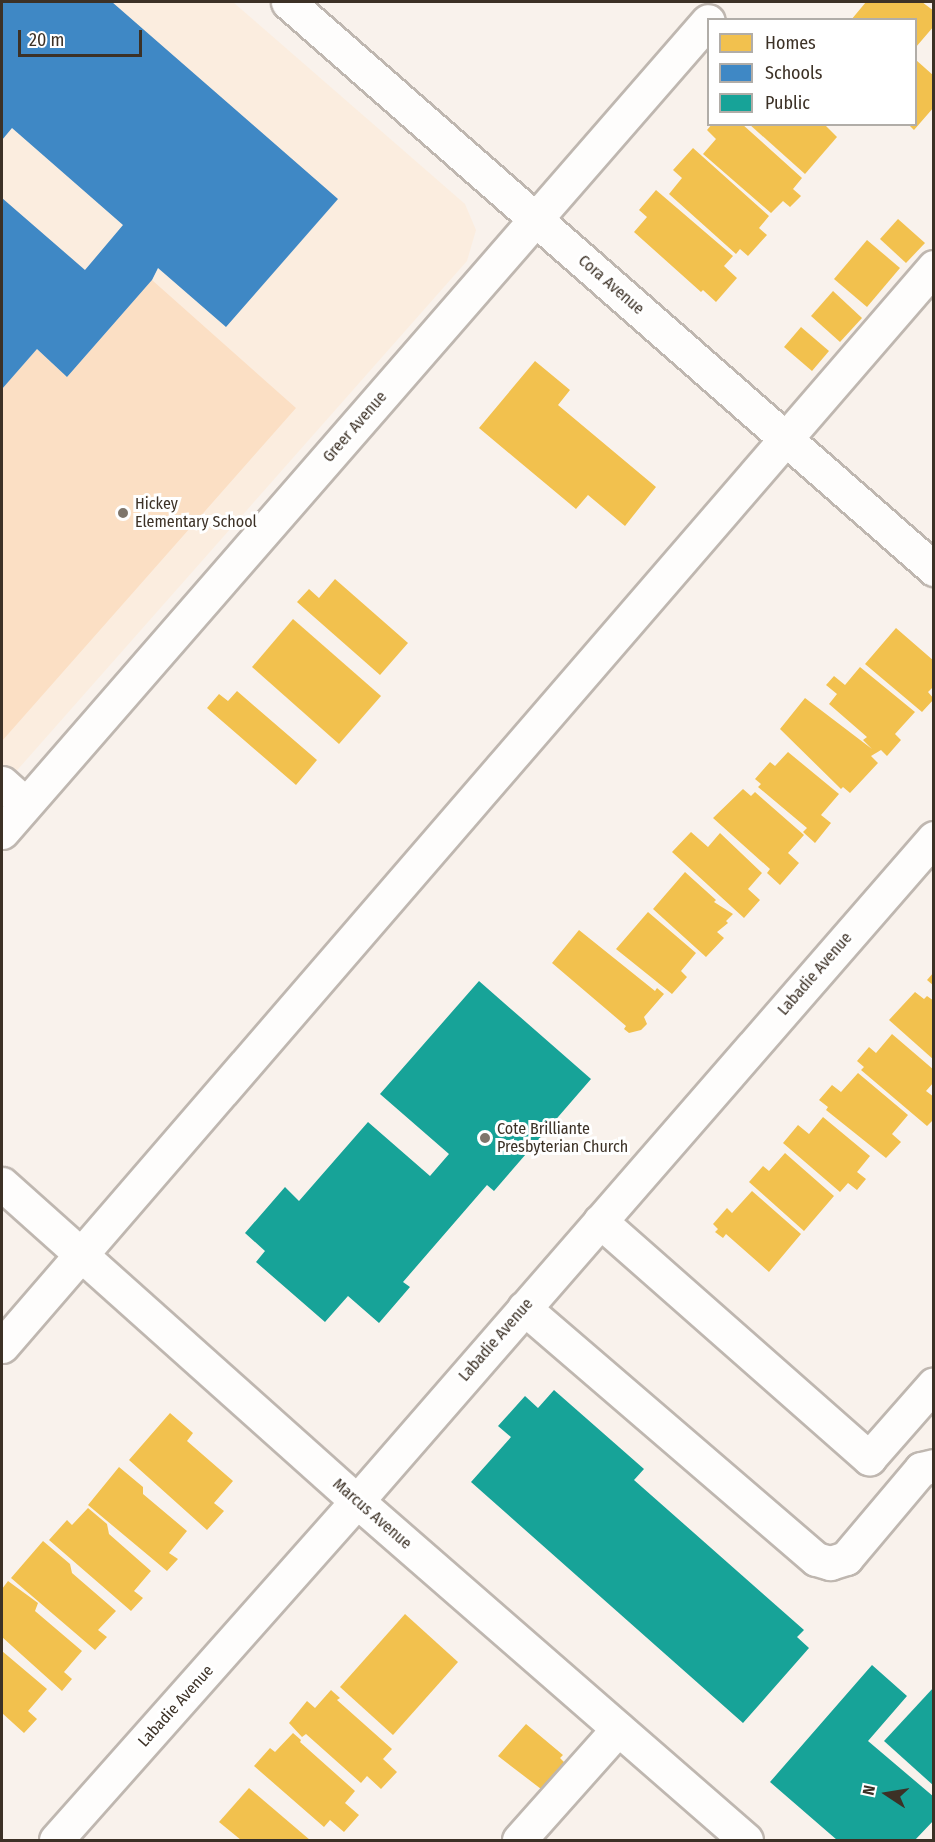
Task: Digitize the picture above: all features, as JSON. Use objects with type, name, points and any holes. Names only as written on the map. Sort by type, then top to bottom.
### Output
[{"type":"street","name":"Greer Avenue","points":[[711,18],[725,2]]},
{"type":"street","name":"Cora Avenue","points":[[294,3],[536,220],[933,569]]},
{"type":"street","name":"Greer Avenue","points":[[2,832],[13,794],[536,220],[707,22]]},
{"type":"street","points":[[2,1346],[933,267]]},
{"type":"street","name":"Labadie Avenue","points":[[56,1840],[357,1501],[933,838]]},
{"type":"street","name":"Marcus Avenue","points":[[2,1184],[357,1501],[746,1840]]},
{"type":"street","points":[[600,1221],[869,1458],[933,1384]]},
{"type":"street","points":[[524,1308],[816,1559],[830,1563],[846,1558],[921,1469],[933,1466]]},
{"type":"street","points":[[519,1840],[618,1729]]},
{"type":"shaded area","name":"Hickey Elementary School","points":[[2,2],[233,2],[465,204],[476,230],[467,261],[12,776],[2,766]]},
{"type":"shaded area","points":[[152,280],[296,408],[2,741],[2,389],[37,349],[67,377]]},
{"type":"building: Homes","points":[[866,2],[922,2],[934,11],[934,26],[917,46],[917,18],[853,18]]},
{"type":"building: Homes","points":[[917,61],[934,76],[934,107],[914,130],[910,126],[917,126]]},
{"type":"building: Homes","points":[[710,126],[744,126],[802,178],[793,189],[801,196],[790,207],[783,201],[771,213],[703,154],[716,139],[707,130]]},
{"type":"building: Homes","points":[[751,126],[826,126],[837,137],[805,174]]},
{"type":"building: Homes","points":[[693,148],[769,216],[759,228],[767,235],[748,256],[740,249],[736,254],[669,194],[682,178],[673,170]]},
{"type":"building: Homes","points":[[656,190],[733,256],[724,266],[737,278],[716,302],[703,290],[701,292],[634,232],[647,217],[639,210]]},
{"type":"building: Homes","points":[[898,219],[925,243],[906,263],[880,239]]},
{"type":"building: Homes","points":[[867,240],[900,268],[867,307],[834,279]]},
{"type":"building: Homes","points":[[833,291],[862,318],[840,342],[811,316]]},
{"type":"building: Homes","points":[[801,327],[829,351],[812,371],[784,347]]},
{"type":"building: Homes","points":[[535,361],[570,390],[558,405],[656,487],[625,526],[588,495],[576,509],[479,428]]},
{"type":"building: Homes","points":[[335,579],[408,643],[380,675],[297,602],[309,589],[319,598]]},
{"type":"building: Homes","points":[[293,619],[381,696],[339,744],[252,667]]},
{"type":"building: Homes","points":[[896,628],[934,661],[934,686],[928,692],[934,699],[922,712],[865,664]]},
{"type":"building: Homes","points":[[860,667],[915,712],[895,734],[901,740],[887,756],[881,750],[871,756],[878,763],[850,793],[843,787],[841,789],[780,729],[805,698],[872,749],[863,740],[867,737],[829,704],[837,694],[826,685],[834,676],[845,685]]},
{"type":"building: Homes","points":[[237,691],[317,760],[296,785],[207,708],[219,694],[228,701]]},
{"type":"building: Homes","points":[[788,752],[839,794],[821,815],[831,823],[815,843],[803,832],[807,828],[758,787],[761,784],[755,779],[770,762],[775,766]]},
{"type":"building: Homes","points":[[743,789],[751,796],[755,792],[804,835],[788,853],[799,863],[780,885],[767,873],[770,869],[713,818]]},
{"type":"building: Homes","points":[[691,832],[708,847],[720,833],[762,873],[748,889],[760,900],[744,918],[672,852]]},
{"type":"building: Homes","points":[[685,872],[716,900],[714,902],[733,914],[726,921],[728,923],[717,932],[724,938],[706,957],[653,909]]},
{"type":"building: Homes","points":[[648,912],[696,953],[681,971],[687,977],[672,994],[616,949]]},
{"type":"building: Homes","points":[[579,930],[655,991],[657,988],[664,994],[644,1017],[647,1024],[641,1030],[629,1033],[624,1029],[626,1026],[552,963]]},
{"type":"building: Homes","points":[[934,972],[934,986],[927,980]]},
{"type":"building: Homes","points":[[915,992],[924,999],[927,996],[934,1001],[934,1060],[889,1020]]},
{"type":"building: Homes","points":[[892,1034],[934,1070],[934,1082],[926,1091],[934,1097],[934,1119],[927,1126],[861,1070],[864,1067],[857,1061],[869,1047],[876,1053]]},
{"type":"building: Homes","points":[[858,1073],[908,1115],[892,1134],[901,1142],[886,1158],[826,1110],[828,1107],[819,1100],[832,1085],[841,1092]]},
{"type":"building: Homes","points":[[823,1117],[870,1156],[857,1172],[866,1179],[857,1190],[848,1183],[840,1192],[783,1143],[798,1125],[809,1134]]},
{"type":"building: Homes","points":[[785,1153],[834,1196],[804,1231],[749,1182],[763,1166],[769,1171]]},
{"type":"building: Homes","points":[[752,1191],[801,1234],[769,1272],[726,1234],[723,1238],[715,1232],[718,1229],[713,1224],[727,1208],[732,1213]]},
{"type":"building: Homes","points":[[170,1413],[193,1433],[187,1441],[233,1481],[214,1503],[224,1511],[207,1530],[129,1460]]},
{"type":"building: Homes","points":[[119,1467],[143,1487],[143,1494],[187,1531],[169,1553],[178,1559],[167,1571],[88,1505]]},
{"type":"building: Homes","points":[[88,1508],[107,1524],[109,1534],[151,1571],[134,1591],[143,1598],[131,1611],[49,1540],[67,1520],[72,1525]]},
{"type":"building: Homes","points":[[43,1541],[70,1564],[72,1573],[116,1611],[98,1630],[107,1637],[95,1650],[11,1578]]},
{"type":"building: Homes","points":[[8,1581],[38,1603],[35,1611],[82,1651],[64,1672],[72,1679],[62,1691],[2,1637],[2,1589]]},
{"type":"building: Homes","points":[[405,1614],[458,1662],[393,1735],[340,1687]]},
{"type":"building: Homes","points":[[2,1651],[47,1689],[28,1711],[37,1719],[24,1733],[2,1713]]},
{"type":"building: Homes","points":[[331,1690],[340,1698],[337,1700],[392,1749],[383,1759],[397,1772],[381,1789],[367,1776],[361,1783],[306,1734],[302,1737],[289,1723],[307,1701],[315,1708]]},
{"type":"building: Homes","points":[[526,1724],[563,1755],[560,1758],[565,1763],[541,1789],[498,1756]]},
{"type":"building: Homes","points":[[293,1733],[355,1791],[345,1803],[359,1815],[344,1832],[330,1820],[324,1827],[254,1766],[270,1748],[275,1752]]},
{"type":"building: Homes","points":[[249,1788],[310,1840],[241,1840],[219,1822]]},
{"type":"building: Schools","points":[[2,2],[112,2],[338,199],[226,327],[158,268],[152,280],[67,377],[37,349],[2,389],[2,198],[85,270],[123,225],[12,128],[2,140]]},
{"type":"building: Public","name":"Cote Brilliante Presbyterian Church","points":[[479,981],[591,1079],[494,1191],[487,1185],[403,1282],[410,1287],[379,1323],[348,1296],[325,1322],[256,1262],[265,1251],[245,1233],[285,1187],[299,1201],[368,1122],[430,1176],[449,1154],[380,1094]]},
{"type":"building: Public","points":[[554,1390],[644,1469],[634,1480],[804,1630],[797,1637],[809,1648],[743,1723],[471,1482],[511,1437],[498,1426],[525,1396],[538,1408]]},
{"type":"building: Public","points":[[872,1665],[907,1696],[868,1741],[934,1797],[934,1820],[915,1840],[837,1840],[770,1782]]},
{"type":"building: Public","points":[[934,1687],[934,1786],[884,1741]]},
{"type":"place","name":"Hickey Elementary School","points":[[123,513]]},
{"type":"place","name":"Cote Brilliante Presbyterian Church","points":[[485,1138]]}]
